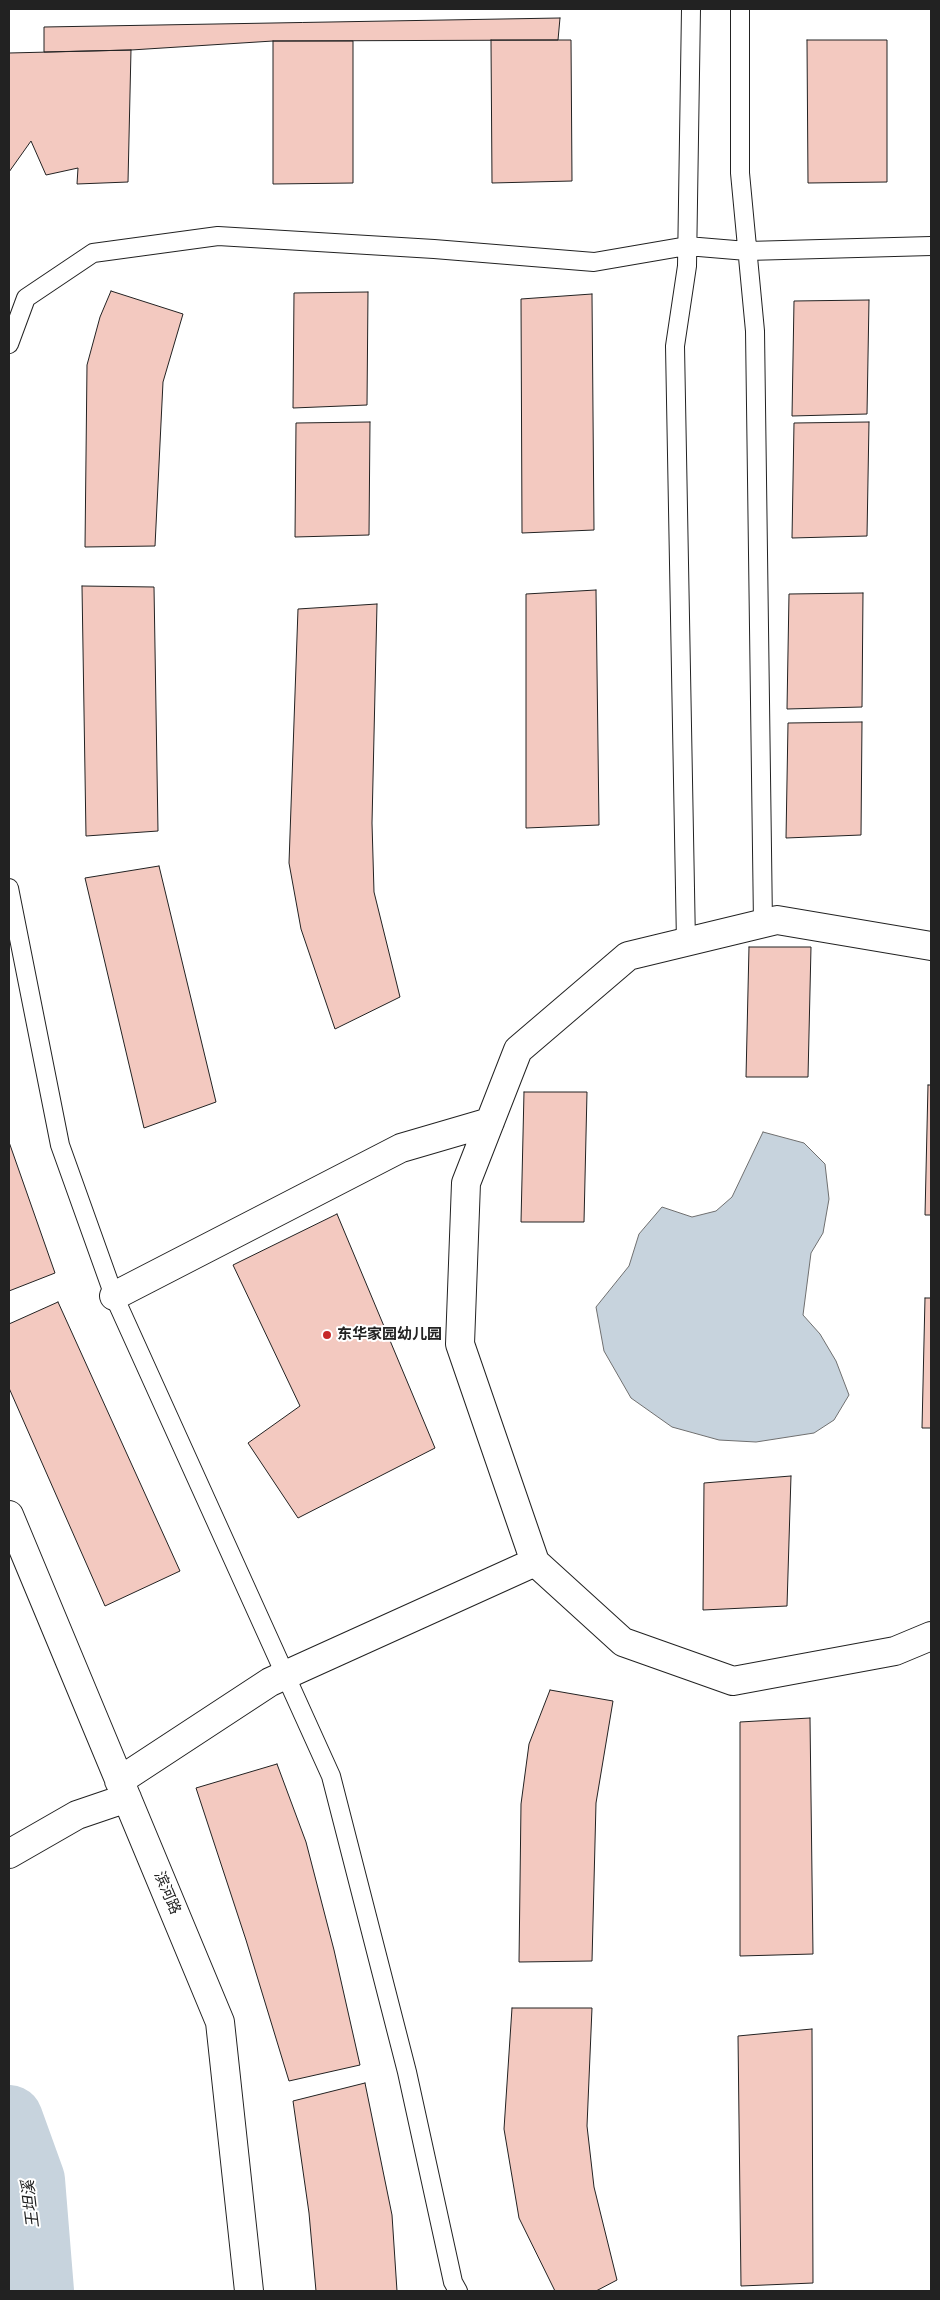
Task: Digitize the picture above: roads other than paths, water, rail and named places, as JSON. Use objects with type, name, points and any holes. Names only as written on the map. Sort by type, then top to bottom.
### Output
[{"type":"street","points":[[931,946],[777,920],[628,956],[518,1050],[466,1183],[460,1344],[534,1562],[623,1642],[733,1681],[895,1651],[931,1636]]},
{"type":"street","points":[[114,1296],[400,1148],[490,1122]]},
{"type":"street","name":"滨河路","points":[[9,1515],[220,2022],[249,2291]]},
{"type":"street","points":[[9,1854],[123,1789],[270,1682],[534,1562]]},
{"type":"lane","points":[[686,942],[675,346],[687,266],[691,9]]},
{"type":"lane","points":[[740,9],[740,173],[756,341],[764,924]]},
{"type":"lane","points":[[9,344],[26,298],[93,253],[218,236],[434,249],[594,262],[687,246],[747,251],[931,246]]},
{"type":"lane","points":[[9,888],[60,1145],[114,1296],[331,1776],[407,2072],[453,2282],[458,2291]]},
{"type":"waterway","name":"王坦溪","points":[[9,2119],[31,2180],[40,2291]]},
{"type":"place","name":"东华家园幼儿园","points":[[327,1335]]}]
